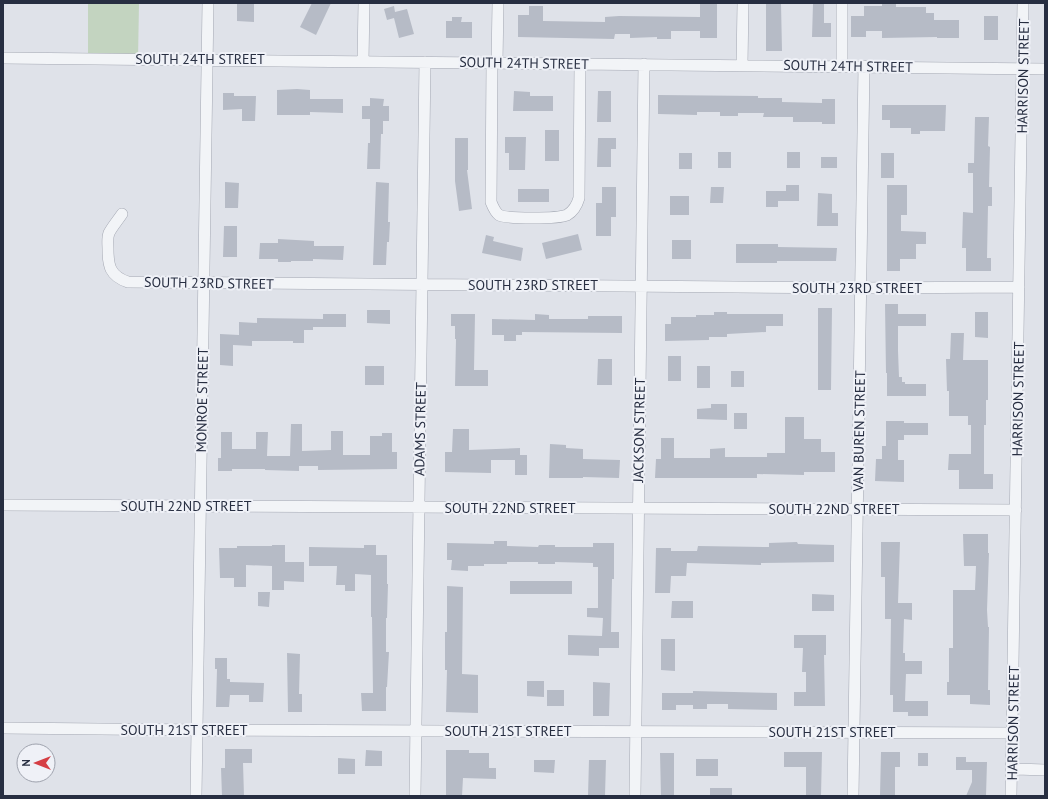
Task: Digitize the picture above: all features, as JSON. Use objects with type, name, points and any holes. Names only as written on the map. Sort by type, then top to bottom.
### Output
[{"type":"street","name":"MONROE STREET","points":[[196,796],[208,3]]},
{"type":"street","points":[[363,61],[364,3]]},
{"type":"street","points":[[498,3],[491,202],[496,213],[506,217],[563,216],[573,210],[577,205],[579,198],[580,64]]},
{"type":"street","points":[[742,65],[743,3]]},
{"type":"street","points":[[842,3],[842,66]]},
{"type":"street","name":"HARRISON STREET","points":[[1011,796],[1023,3]]},
{"type":"street","name":"SOUTH 24TH STREET","points":[[3,58],[1045,69]]},
{"type":"street","name":"ADAMS STREET","points":[[415,796],[425,62]]},
{"type":"street","name":"JACKSON STREET","points":[[635,796],[644,64]]},
{"type":"street","name":"VAN BUREN STREET","points":[[853,796],[864,66]]},
{"type":"street","name":"SOUTH 23RD STREET","points":[[122,214],[109,233],[108,261],[110,269],[115,275],[121,280],[128,282],[861,288],[1019,287]]},
{"type":"street","name":"SOUTH 22ND STREET","points":[[3,505],[1016,510]]},
{"type":"street","name":"SOUTH 21ST STREET","points":[[3,728],[1012,733]]},
{"type":"street","points":[[1012,769],[1045,770]]},
{"type":"green space","points":[[88,3],[139,3],[138,59],[88,59]]},
{"type":"building","points":[[237,3],[254,3],[254,22],[237,21]]},
{"type":"building","points":[[312,3],[331,3],[316,35],[300,27]]},
{"type":"building","points":[[766,3],[781,3],[782,51],[766,51]]},
{"type":"building","points":[[882,3],[896,3],[896,7],[926,7],[926,13],[934,13],[934,20],[959,20],[959,38],[882,38],[882,31],[866,31],[866,37],[851,37],[851,16],[864,16],[864,6],[882,6]]},
{"type":"building","points":[[700,4],[717,4],[717,38],[700,38],[700,31],[671,31],[671,39],[657,39],[657,37],[630,38],[630,34],[615,34],[614,39],[518,37],[518,15],[529,15],[529,6],[543,6],[543,21],[605,22],[605,17],[619,16],[700,17]]},
{"type":"building","points":[[813,4],[824,4],[824,23],[831,23],[831,37],[812,37]]},
{"type":"building","points":[[394,6],[395,12],[407,9],[414,34],[399,38],[394,18],[387,20],[384,9]]},
{"type":"building","points":[[984,16],[998,16],[998,40],[984,40]]},
{"type":"building","points":[[452,17],[462,17],[461,22],[472,22],[472,38],[446,38],[446,21],[452,21]]},
{"type":"building","points":[[277,90],[310,90],[310,99],[343,99],[343,113],[310,112],[310,115],[277,115]]},
{"type":"building","points":[[514,91],[530,92],[530,96],[553,96],[553,111],[513,111]]},
{"type":"building","points":[[598,91],[611,91],[611,122],[597,122]]},
{"type":"building","points":[[223,93],[234,93],[234,96],[256,96],[255,121],[242,121],[242,109],[223,110]]},
{"type":"building","points":[[658,95],[758,96],[758,98],[782,98],[782,102],[822,103],[822,99],[835,99],[835,124],[822,124],[822,122],[793,122],[793,117],[763,117],[764,113],[738,113],[738,116],[720,116],[720,112],[697,112],[697,115],[658,114]]},
{"type":"building","points":[[370,98],[384,99],[383,106],[389,106],[389,121],[383,121],[383,134],[381,134],[380,169],[367,169],[368,143],[370,143],[370,119],[362,119],[362,106],[370,106]]},
{"type":"building","points":[[882,105],[946,105],[945,131],[920,131],[920,134],[911,134],[911,128],[890,128],[890,120],[882,120]]},
{"type":"building","points":[[975,117],[989,117],[989,187],[992,187],[992,206],[988,206],[987,258],[991,258],[991,271],[966,271],[966,248],[962,248],[963,212],[973,213],[973,173],[968,173],[968,163],[974,163]]},
{"type":"building","points":[[545,130],[559,130],[559,161],[545,161]]},
{"type":"building","points":[[505,137],[526,137],[525,170],[509,170],[509,153],[505,153]]},
{"type":"building","points":[[455,138],[468,138],[467,170],[472,209],[459,211],[455,181]]},
{"type":"building","points":[[598,138],[616,138],[616,149],[611,149],[611,167],[597,167]]},
{"type":"building","points":[[718,152],[731,152],[731,168],[718,168]]},
{"type":"building","points":[[787,152],[800,152],[800,168],[787,168]]},
{"type":"building","points":[[679,153],[692,153],[692,169],[679,169]]},
{"type":"building","points":[[881,153],[894,153],[894,178],[881,178]]},
{"type":"building","points":[[821,157],[837,157],[837,168],[821,168]]},
{"type":"building","points":[[225,182],[239,183],[238,208],[225,208]]},
{"type":"building","points":[[376,182],[389,183],[388,222],[390,222],[386,265],[373,265]]},
{"type":"building","points":[[786,185],[799,185],[799,201],[778,201],[778,207],[766,207],[766,191],[786,191]]},
{"type":"building","points":[[887,185],[907,185],[907,215],[901,215],[901,231],[926,232],[926,244],[916,244],[916,259],[900,259],[900,271],[887,271]]},
{"type":"building","points":[[602,187],[616,187],[616,217],[611,217],[611,236],[596,236],[596,203],[602,203]]},
{"type":"building","points":[[711,187],[724,187],[723,203],[710,203]]},
{"type":"building","points":[[518,189],[549,189],[549,202],[518,202]]},
{"type":"building","points":[[818,193],[832,194],[832,213],[838,213],[838,226],[817,226]]},
{"type":"building","points":[[670,196],[689,196],[689,215],[670,215]]},
{"type":"building","points":[[224,226],[237,226],[237,257],[223,257]]},
{"type":"building","points":[[578,234],[582,250],[546,259],[542,243]]},
{"type":"building","points":[[486,235],[494,237],[493,241],[523,248],[521,261],[482,253]]},
{"type":"building","points":[[278,239],[314,241],[314,246],[344,246],[343,260],[313,259],[313,261],[278,262],[278,259],[259,259],[260,243],[278,243]]},
{"type":"building","points":[[672,240],[691,240],[691,259],[672,259]]},
{"type":"building","points":[[736,244],[778,244],[778,247],[837,248],[836,261],[736,263]]},
{"type":"building","points":[[885,304],[898,304],[898,314],[926,314],[926,326],[898,326],[898,351],[899,377],[902,377],[902,382],[905,382],[905,384],[926,384],[926,396],[887,396]]},
{"type":"building","points":[[818,308],[832,308],[831,390],[818,390]]},
{"type":"building","points":[[367,310],[390,310],[390,324],[367,323]]},
{"type":"building","points":[[714,312],[727,312],[727,314],[783,314],[783,326],[766,326],[766,332],[727,334],[727,337],[709,337],[709,340],[665,341],[665,324],[671,324],[671,317],[714,315]]},
{"type":"building","points":[[975,312],[988,312],[988,338],[975,337]]},
{"type":"building","points":[[323,314],[346,314],[346,327],[313,327],[313,330],[304,330],[304,343],[293,343],[293,341],[252,341],[252,346],[233,345],[233,366],[220,365],[220,334],[239,335],[239,322],[257,323],[257,318],[323,319]]},
{"type":"building","points":[[451,314],[475,314],[474,370],[488,370],[488,386],[455,386],[456,339],[455,326],[451,326]]},
{"type":"building","points":[[535,314],[549,315],[549,319],[588,319],[588,316],[622,316],[622,333],[522,332],[522,335],[516,335],[516,341],[504,341],[504,335],[492,335],[492,319],[535,320]]},
{"type":"building","points":[[951,333],[964,333],[963,360],[988,360],[988,400],[986,400],[986,425],[984,425],[984,474],[993,474],[993,489],[959,489],[959,470],[948,470],[949,454],[971,454],[971,425],[968,425],[968,416],[949,416],[949,391],[947,391],[946,359],[950,359]]},
{"type":"building","points":[[668,356],[681,356],[681,381],[668,381]]},
{"type":"building","points":[[598,359],[612,359],[612,385],[597,385]]},
{"type":"building","points":[[365,366],[384,366],[384,385],[365,385]]},
{"type":"building","points":[[697,366],[710,366],[710,388],[697,388]]},
{"type":"building","points":[[731,371],[744,371],[744,387],[731,387]]},
{"type":"building","points":[[711,404],[727,404],[727,420],[697,419],[697,409],[711,408]]},
{"type":"building","points":[[734,413],[747,413],[747,429],[734,429]]},
{"type":"building","points":[[785,417],[804,417],[804,439],[821,439],[821,452],[835,452],[835,472],[804,472],[804,475],[757,474],[757,478],[655,478],[656,459],[661,459],[661,438],[674,438],[674,458],[710,458],[710,449],[725,448],[725,457],[767,457],[767,453],[785,453]]},
{"type":"building","points":[[886,421],[928,423],[928,435],[904,435],[904,440],[898,440],[898,460],[904,460],[904,482],[875,481],[876,459],[882,459],[882,446],[886,446]]},
{"type":"building","points":[[291,424],[302,424],[302,451],[331,450],[331,431],[343,431],[343,455],[370,455],[370,436],[382,436],[382,433],[392,433],[392,452],[397,452],[397,469],[318,470],[318,466],[299,466],[299,471],[232,469],[232,471],[218,471],[218,458],[221,458],[221,432],[232,432],[232,449],[256,449],[256,432],[268,432],[267,456],[290,456]]},
{"type":"building","points":[[453,429],[469,429],[469,450],[520,448],[520,455],[527,455],[527,475],[515,475],[515,460],[491,460],[491,473],[445,472],[445,452],[452,452]]},
{"type":"building","points":[[550,444],[566,445],[566,448],[583,449],[583,459],[620,460],[619,478],[549,478]]},
{"type":"building","points":[[963,534],[988,534],[989,553],[987,610],[989,627],[988,690],[990,690],[990,705],[970,704],[970,695],[947,695],[947,682],[949,682],[949,648],[953,648],[953,590],[975,590],[976,566],[964,566]]},
{"type":"building","points":[[494,541],[507,541],[507,546],[538,547],[539,545],[555,545],[555,547],[593,547],[593,543],[614,543],[614,579],[612,579],[611,632],[619,632],[619,648],[599,648],[599,656],[568,655],[568,635],[602,636],[603,618],[587,617],[587,608],[598,608],[598,567],[593,567],[593,563],[555,562],[555,564],[538,564],[538,562],[507,562],[507,564],[468,566],[468,571],[451,570],[452,560],[447,560],[447,543],[494,544]]},
{"type":"building","points":[[797,542],[798,544],[834,545],[834,562],[761,563],[761,565],[687,563],[686,576],[671,576],[670,593],[655,593],[656,548],[671,548],[671,551],[697,551],[698,546],[769,547],[769,543]]},
{"type":"building","points":[[881,542],[900,542],[898,603],[912,603],[912,620],[904,619],[903,653],[905,653],[905,661],[922,661],[922,674],[906,674],[905,701],[928,701],[928,716],[908,716],[908,712],[893,712],[893,695],[890,695],[891,619],[885,619],[885,577],[881,577]]},
{"type":"building","points":[[285,545],[285,562],[304,562],[304,582],[284,581],[284,590],[272,590],[272,566],[246,565],[246,587],[234,587],[234,578],[220,578],[219,548]]},
{"type":"building","points":[[364,545],[376,545],[376,555],[387,555],[388,584],[386,652],[389,652],[386,687],[386,711],[362,711],[361,693],[373,693],[371,575],[355,574],[355,591],[345,591],[345,585],[336,585],[337,566],[309,566],[309,547],[364,548]]},
{"type":"building","points":[[510,581],[572,581],[572,594],[510,594]]},
{"type":"building","points":[[447,586],[463,587],[462,674],[478,675],[478,713],[446,712],[447,670],[445,670],[445,632],[447,632]]},
{"type":"building","points":[[258,592],[270,592],[269,607],[258,606]]},
{"type":"building","points":[[812,594],[834,595],[834,611],[812,611]]},
{"type":"building","points":[[672,601],[693,601],[693,618],[671,618]]},
{"type":"building","points":[[794,635],[826,635],[826,655],[824,655],[825,706],[794,706],[794,692],[806,692],[806,672],[802,672],[803,648],[794,648]]},
{"type":"building","points":[[661,639],[675,639],[675,671],[661,670]]},
{"type":"building","points":[[287,653],[300,654],[299,694],[302,694],[302,712],[288,712]]},
{"type":"building","points":[[215,658],[227,658],[227,679],[230,679],[230,682],[264,683],[263,702],[249,702],[249,695],[230,695],[229,707],[216,707],[217,669],[215,669]]},
{"type":"building","points":[[527,681],[544,681],[544,697],[527,696]]},
{"type":"building","points":[[593,682],[610,683],[609,716],[593,716]]},
{"type":"building","points":[[547,690],[564,690],[564,706],[547,706]]},
{"type":"building","points":[[693,691],[777,693],[777,710],[728,709],[728,704],[707,704],[707,709],[693,709],[693,705],[676,705],[676,710],[662,710],[662,693],[693,693]]},
{"type":"building","points":[[225,749],[252,749],[252,763],[243,763],[244,796],[222,796],[221,768],[225,768]]},
{"type":"building","points":[[366,750],[382,751],[382,766],[365,766]]},
{"type":"building","points":[[446,750],[469,750],[469,753],[489,753],[489,768],[496,768],[496,779],[463,778],[462,796],[446,796]]},
{"type":"building","points":[[784,752],[822,752],[821,796],[806,796],[806,767],[784,767]]},
{"type":"building","points":[[881,752],[900,752],[900,767],[895,767],[895,796],[880,796]]},
{"type":"building","points":[[660,753],[674,753],[674,796],[661,796]]},
{"type":"building","points":[[918,753],[928,753],[928,766],[918,766]]},
{"type":"building","points":[[956,757],[966,757],[966,762],[987,762],[986,796],[966,796],[972,782],[972,770],[956,770]]},
{"type":"building","points":[[338,758],[355,759],[355,774],[338,774]]},
{"type":"building","points":[[696,759],[718,759],[718,776],[696,776]]},
{"type":"building","points":[[534,760],[555,760],[554,773],[534,772]]},
{"type":"building","points":[[589,760],[606,760],[605,796],[588,796]]},
{"type":"building","points":[[710,788],[732,788],[732,796],[710,796]]}]
